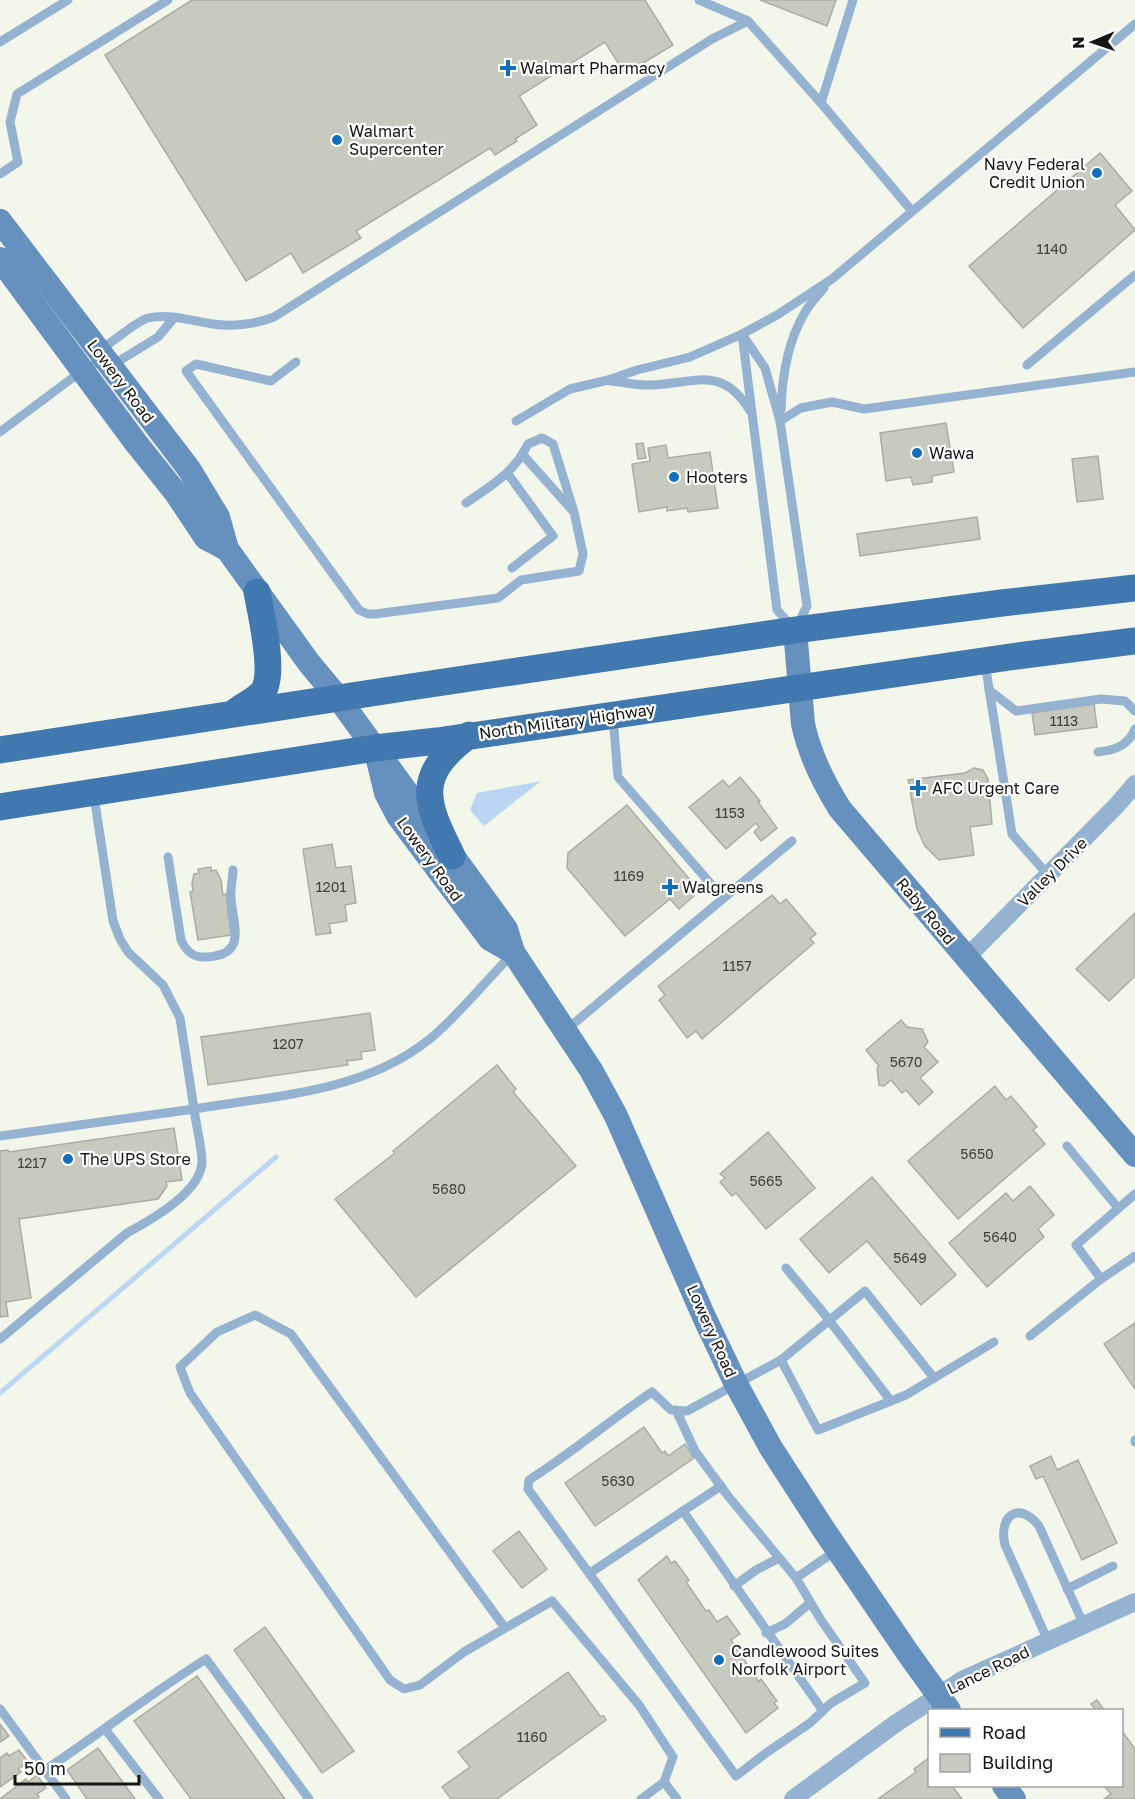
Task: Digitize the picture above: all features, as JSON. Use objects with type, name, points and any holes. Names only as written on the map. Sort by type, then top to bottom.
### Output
[{"type":"main road","points":[[0,750],[795,630],[1135,588]]},
{"type":"main road","points":[[230,716],[262,693],[268,680],[266,640],[257,592]]},
{"type":"main road","name":"North Military Highway","points":[[0,807],[375,748],[1135,641]]},
{"type":"main road","points":[[452,856],[437,826],[429,792],[430,778],[451,748],[469,735]]},
{"type":"street","name":"Lowery Road","points":[[0,221],[189,469],[218,517],[227,549],[506,929],[513,952],[566,1030],[616,1116],[705,1318],[736,1384],[771,1448],[837,1550],[943,1703]]},
{"type":"street","name":"Lowery Road","points":[[0,259],[136,443],[176,493],[206,538],[227,549]]},
{"type":"street","name":"Raby Road","points":[[795,630],[806,738],[822,781],[840,809],[1135,1155]]},
{"type":"street","name":"Lowery Road","points":[[375,748],[386,794],[398,816],[490,939],[513,952]]},
{"type":"street","name":"Valley Drive","points":[[966,958],[1133,790]]},
{"type":"street","name":"Lance Road","points":[[943,1703],[962,1680],[1135,1602]]},
{"type":"street","name":"Lance Road","points":[[793,1799],[928,1713]]},
{"type":"lane","points":[[0,42],[68,0]]},
{"type":"lane","points":[[0,174],[18,162],[10,122],[16,94],[168,0]]},
{"type":"lane","points":[[699,0],[748,21],[821,103],[912,212]]},
{"type":"lane","points":[[821,103],[853,0]]},
{"type":"lane","points":[[106,358],[108,344],[147,318],[174,318],[216,325],[234,325],[273,317],[712,39],[748,21]]},
{"type":"lane","points":[[516,421],[570,389],[690,357],[742,334],[777,315],[832,279],[1135,24]]},
{"type":"lane","points":[[780,421],[782,386],[793,338],[804,312],[832,279]]},
{"type":"lane","points":[[1027,365],[1135,279]]},
{"type":"lane","points":[[0,432],[83,371],[106,358],[119,361],[158,337],[174,318]]},
{"type":"lane","points":[[742,334],[765,368],[780,421],[807,606],[795,630],[777,610],[742,334]]},
{"type":"lane","points":[[296,362],[271,381],[196,364],[186,371],[359,610],[375,614],[498,598],[521,580],[579,571],[583,555],[574,512],[553,444],[542,438],[528,444],[523,455],[508,474],[466,503]]},
{"type":"lane","points":[[780,421],[801,408],[832,402],[864,409],[1135,372]]},
{"type":"lane","points":[[608,380],[651,386],[696,380],[714,381],[729,386],[742,396],[753,415]]},
{"type":"lane","points":[[523,455],[574,512]]},
{"type":"lane","points":[[508,474],[553,536],[512,568]]},
{"type":"lane","points":[[984,661],[1012,834],[1048,875]]},
{"type":"lane","points":[[989,690],[1016,711],[1101,699],[1125,701],[1135,711]]},
{"type":"lane","points":[[613,714],[618,777],[723,898]]},
{"type":"lane","points":[[1098,752],[1123,746],[1135,729]]},
{"type":"lane","points":[[0,1339],[127,1233],[186,1193],[195,1184],[202,1161],[180,1018],[163,984],[128,952],[113,921],[94,793]]},
{"type":"lane","points":[[566,1030],[792,841]]},
{"type":"lane","points":[[168,857],[181,940],[185,949],[197,956],[222,954],[232,948],[236,936],[231,896],[233,870]]},
{"type":"lane","points":[[0,1136],[325,1088],[360,1077],[394,1062],[439,1031],[513,952]]},
{"type":"lane","points":[[1067,1146],[1118,1208]]},
{"type":"lane","points":[[1101,1279],[1076,1245],[1135,1194]]},
{"type":"lane","points":[[1030,1336],[1101,1279],[1135,1257]]},
{"type":"lane","points":[[786,1268],[891,1401]]},
{"type":"lane","points":[[676,1410],[695,1451],[796,1578],[810,1603],[864,1683],[831,1703],[810,1723],[766,1752],[736,1776],[528,1489],[530,1480],[557,1463],[613,1418],[652,1392],[671,1410],[676,1410],[687,1411],[781,1360],[865,1291],[934,1378]]},
{"type":"lane","points":[[505,1628],[291,1334],[255,1315],[217,1332],[180,1366],[190,1393],[390,1680],[404,1689],[420,1685],[464,1652],[552,1601],[639,1705],[673,1757],[664,1782],[641,1799]]},
{"type":"lane","points":[[781,1360],[818,1430],[906,1395],[994,1342]]},
{"type":"lane","points":[[590,1573],[721,1486]]},
{"type":"lane","points":[[683,1511],[766,1633],[823,1711]]},
{"type":"lane","points":[[1048,1641],[1005,1545],[1002,1532],[1005,1521],[1012,1515],[1022,1512],[1031,1516],[1039,1526],[1084,1625]]},
{"type":"lane","points":[[796,1578],[837,1550]]},
{"type":"lane","points":[[734,1586],[756,1570],[779,1558]]},
{"type":"lane","points":[[1067,1589],[1113,1566]]},
{"type":"lane","points":[[766,1633],[785,1624],[810,1603]]},
{"type":"lane","points":[[45,1770],[160,1688],[206,1659],[309,1799]]},
{"type":"lane","points":[[0,1708],[66,1799]]},
{"type":"lane","points":[[105,1729],[159,1799]]},
{"type":"lane","points":[[664,1782],[677,1799]]},
{"type":"water","points":[[541,781],[484,826],[470,810],[477,793]]},
{"type":"building","name":"Walmart Supercenter","points":[[192,0],[645,0],[673,45],[625,74],[605,42],[519,96],[537,125],[515,139],[517,141],[495,155],[490,148],[356,231],[361,238],[303,273],[291,253],[246,281],[105,55]]},
{"type":"building","points":[[760,0],[836,0],[827,26]]},
{"type":"building","points":[[1100,153],[1132,191],[1115,205],[1135,230],[1023,328],[969,266]]},
{"type":"building","name":"Wawa","points":[[946,423],[954,472],[932,476],[932,482],[913,485],[911,477],[886,481],[880,433]]},
{"type":"building","points":[[643,443],[646,458],[638,459],[636,444]]},
{"type":"building","name":"Hooters","points":[[666,445],[668,458],[710,452],[718,508],[688,512],[687,508],[667,511],[667,507],[639,512],[632,464],[650,461],[648,448]]},
{"type":"building","points":[[1098,456],[1103,499],[1077,502],[1072,459]]},
{"type":"building","points":[[977,517],[980,539],[860,556],[857,534]]},
{"type":"building","points":[[1094,704],[1097,727],[1035,735],[1032,713]]},
{"type":"building","points":[[974,768],[983,770],[988,779],[984,791],[989,790],[992,824],[970,827],[974,855],[939,860],[925,846],[917,829],[908,780],[965,773]]},
{"type":"building","points":[[740,777],[760,801],[758,802],[777,828],[761,841],[754,832],[759,827],[756,823],[726,849],[689,807],[723,780],[729,787]]},
{"type":"building","name":"Walgreens","points":[[627,805],[691,881],[687,886],[694,896],[679,909],[670,899],[625,936],[567,868],[568,853]]},
{"type":"building","points":[[332,844],[336,868],[351,866],[356,903],[345,905],[347,921],[329,924],[331,933],[316,935],[303,849]]},
{"type":"building","points":[[211,867],[211,871],[216,870],[221,880],[223,895],[226,894],[231,935],[198,940],[190,892],[193,891],[194,874],[199,873],[198,869]]},
{"type":"building","points":[[772,895],[780,904],[786,899],[816,934],[810,939],[814,943],[702,1039],[696,1031],[687,1038],[659,1000],[665,995],[658,986]]},
{"type":"building","points":[[1135,913],[1135,976],[1109,1001],[1076,969]]},
{"type":"building","points":[[370,1013],[375,1050],[361,1052],[362,1059],[347,1061],[348,1065],[208,1085],[201,1037]]},
{"type":"building","points":[[901,1020],[907,1027],[922,1029],[928,1042],[924,1047],[938,1062],[920,1078],[933,1092],[919,1105],[906,1090],[902,1093],[891,1080],[884,1086],[879,1085],[877,1068],[879,1066],[866,1050]]},
{"type":"building","points":[[497,1065],[516,1089],[513,1092],[576,1166],[416,1297],[335,1199],[395,1153],[393,1151]]},
{"type":"building","points":[[995,1086],[1006,1100],[1011,1096],[1037,1127],[1033,1130],[1045,1144],[958,1219],[908,1161]]},
{"type":"building","points":[[174,1128],[182,1180],[166,1182],[167,1186],[158,1199],[19,1219],[31,1298],[6,1302],[8,1316],[0,1317],[0,1151],[8,1150],[9,1152]]},
{"type":"building","points":[[768,1132],[815,1188],[766,1229],[736,1193],[732,1196],[720,1182],[725,1178],[720,1174]]},
{"type":"building","points":[[872,1177],[956,1275],[921,1305],[867,1241],[829,1273],[800,1239]]},
{"type":"building","points":[[1030,1186],[1054,1215],[1038,1229],[1044,1237],[987,1287],[949,1243],[1006,1193],[1013,1201]]},
{"type":"building","points":[[1135,1323],[1135,1389],[1104,1344]]},
{"type":"building","points":[[644,1427],[662,1453],[665,1451],[668,1456],[685,1444],[694,1458],[595,1526],[565,1483]]},
{"type":"building","points":[[1051,1456],[1057,1470],[1078,1460],[1117,1543],[1082,1560],[1043,1476],[1036,1479],[1030,1466]]},
{"type":"building","points":[[519,1531],[547,1569],[522,1588],[493,1551]]},
{"type":"building","name":"Candlewood Suites Norfolk Airport","points":[[667,1556],[671,1563],[675,1561],[689,1580],[686,1582],[706,1611],[709,1610],[717,1622],[727,1616],[740,1634],[731,1640],[759,1682],[761,1679],[777,1701],[774,1703],[778,1708],[746,1733],[638,1580]]},
{"type":"building","points":[[265,1627],[354,1751],[322,1773],[234,1650]]},
{"type":"building","points":[[568,1672],[600,1716],[604,1716],[606,1720],[497,1799],[451,1799],[442,1787],[470,1767],[458,1752]]},
{"type":"building","points":[[197,1676],[285,1799],[191,1799],[134,1721]]},
{"type":"building","points":[[1097,1700],[1103,1709],[1095,1709],[1091,1704]]},
{"type":"building","points":[[0,1724],[9,1736],[0,1742]]},
{"type":"building","points":[[1123,1732],[1135,1749],[1135,1799],[1104,1799],[1111,1794],[1105,1787],[1123,1787]]},
{"type":"building","points":[[98,1748],[135,1799],[87,1799],[67,1770]]},
{"type":"building","points":[[19,1750],[28,1762],[18,1769],[21,1772],[0,1787],[0,1758],[7,1753],[9,1756]]},
{"type":"building","points":[[928,1758],[928,1787],[953,1787],[962,1799],[878,1799],[916,1772],[914,1769]]},
{"type":"building","points":[[37,1775],[46,1788],[37,1794],[39,1797],[37,1799],[0,1799],[26,1779],[28,1782]]},
{"type":"waterway","points":[[0,1393],[276,1157]]},
{"type":"place","name":"Walmart Pharmacy","points":[[508,68]]},
{"type":"place","name":"Walmart Supercenter","points":[[337,140]]},
{"type":"place","name":"Navy Federal Credit Union","points":[[1097,173]]},
{"type":"place","name":"Wawa","points":[[917,453]]},
{"type":"place","name":"Hooters","points":[[674,477]]},
{"type":"place","name":"AFC Urgent Care","points":[[918,788]]},
{"type":"place","name":"Walgreens","points":[[670,887]]},
{"type":"place","name":"The UPS Store","points":[[68,1159]]},
{"type":"place","name":"Candlewood Suites Norfolk Airport","points":[[719,1660]]}]
